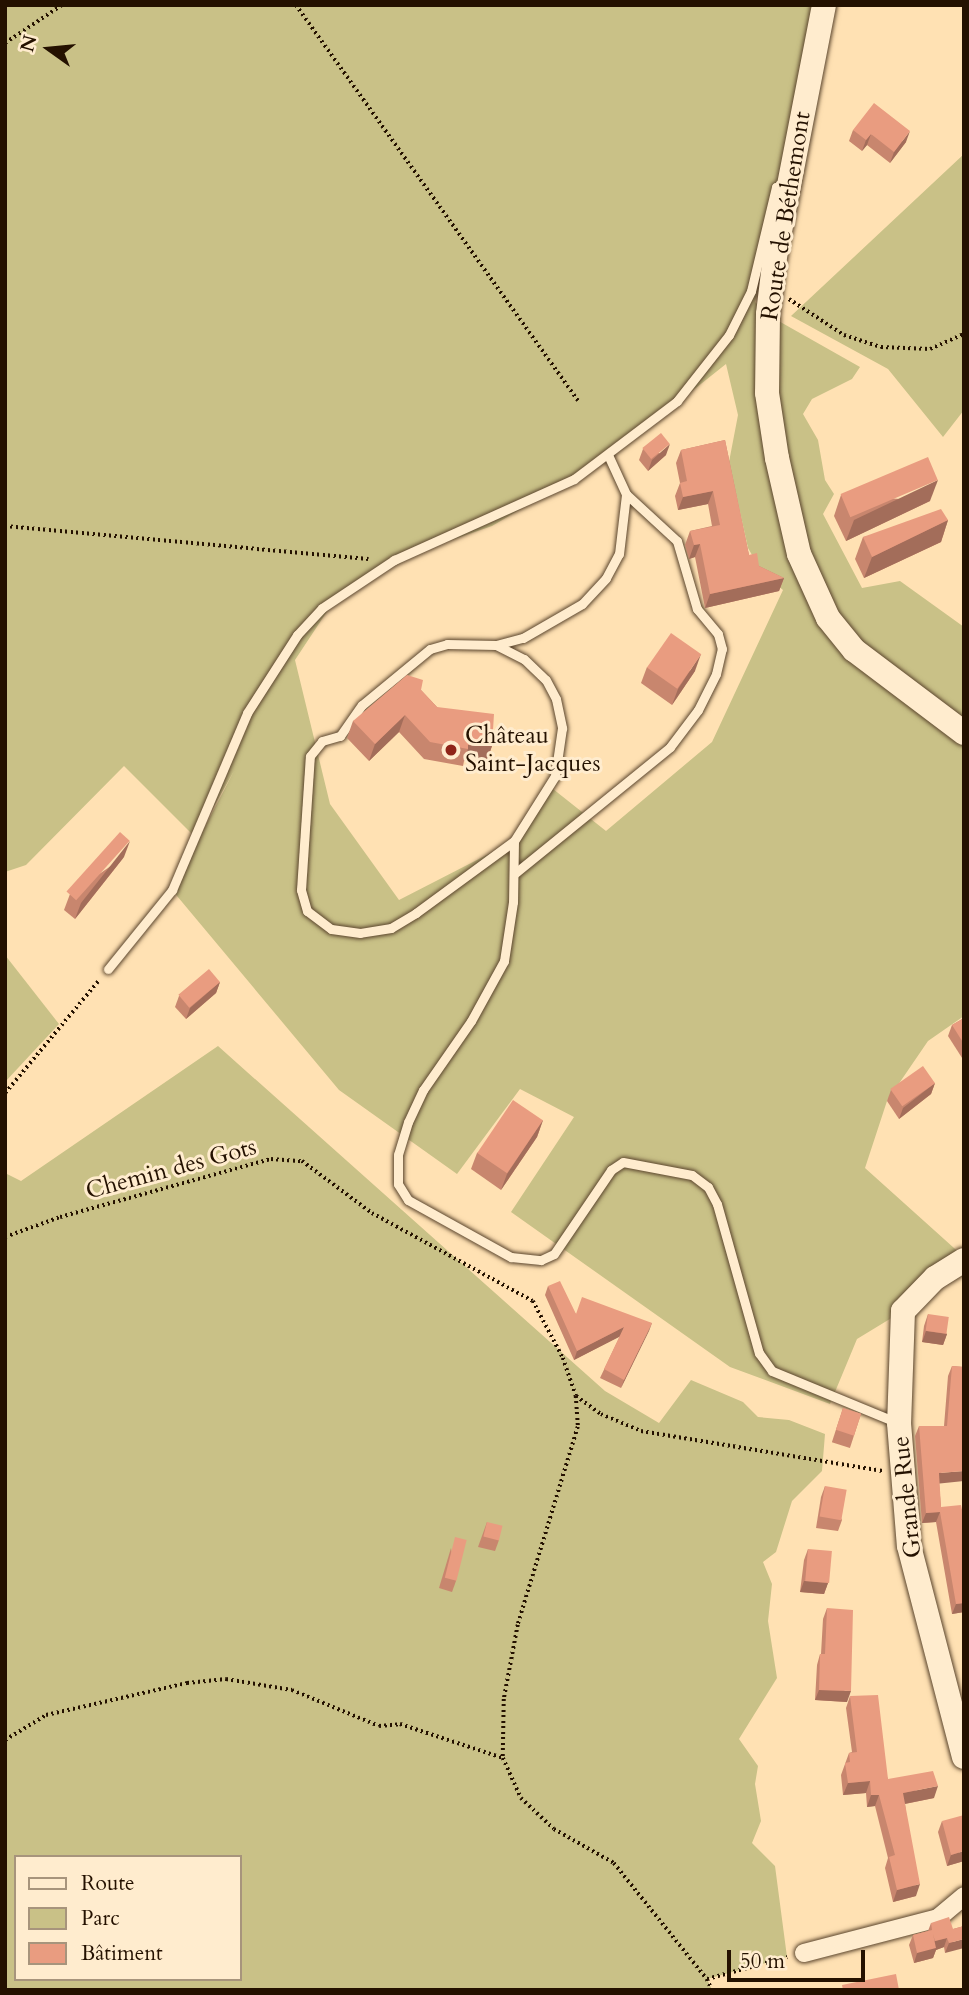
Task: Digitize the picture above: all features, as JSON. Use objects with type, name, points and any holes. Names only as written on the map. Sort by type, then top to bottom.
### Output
[{"type":"street","name":"Route de Béthemont","points":[[824,5],[786,192],[773,288],[768,393],[799,554],[828,618],[854,650],[964,733]]},
{"type":"street","name":"Grande Rue","points":[[964,1260],[935,1278],[904,1311],[899,1423],[908,1546],[964,1757]]},
{"type":"street","points":[[804,1953],[938,1918],[964,1896]]},
{"type":"lane","points":[[108,969],[172,890],[247,713],[282,655],[322,608],[394,560],[574,480],[609,457],[677,401],[729,335],[751,291],[776,187],[786,192]]},
{"type":"lane","points":[[514,874],[670,747],[698,710],[716,674],[722,649],[718,635],[696,608],[677,541],[626,494],[609,457]]},
{"type":"lane","points":[[496,645],[524,659],[545,680],[556,699],[562,728],[555,776],[514,841],[391,928],[360,933],[331,929],[307,911],[301,890],[310,756],[322,741],[340,736],[362,705],[430,649],[447,644],[496,645],[561,620],[606,578],[619,554],[626,494]]},
{"type":"lane","points":[[514,841],[514,874],[504,961],[471,1021],[423,1090],[401,1144],[398,1184],[408,1200],[511,1257],[541,1260],[554,1254],[611,1170],[622,1162],[692,1175],[708,1187],[717,1204],[759,1353],[772,1371],[899,1423]]},
{"type":"path","points":[[5,43],[62,5]]},
{"type":"path","points":[[296,5],[578,401]]},
{"type":"path","points":[[773,288],[826,325],[881,347],[930,349],[964,334]]},
{"type":"path","points":[[5,526],[327,558],[394,560]]},
{"type":"path","points":[[5,1093],[108,969]]},
{"type":"path","name":"Chemin des Gots","points":[[5,1237],[60,1217],[271,1159],[302,1161],[372,1213],[533,1301],[548,1326],[576,1396],[579,1427],[518,1625],[504,1699],[503,1758]]},
{"type":"path","points":[[576,1396],[601,1414],[641,1431],[902,1472]]},
{"type":"path","points":[[5,1740],[46,1715],[187,1683],[226,1679],[261,1681],[292,1690],[379,1726],[400,1724],[503,1758],[521,1798],[554,1829],[614,1863],[707,1979],[712,1990]]},
{"type":"path","points":[[707,1979],[804,1953]]},
{"type":"green space","points":[[5,5],[816,5],[755,302],[768,315],[860,367],[852,379],[812,399],[803,414],[818,440],[825,480],[834,494],[823,514],[862,588],[900,581],[964,627],[964,1016],[928,1041],[887,1101],[865,1168],[964,1257],[903,1311],[857,1339],[830,1404],[730,1367],[511,1212],[574,1117],[520,1089],[457,1174],[339,1090],[172,890],[234,771],[196,838],[124,766],[26,865],[5,872]],"holes":[[[726,364],[738,415],[729,462],[748,548],[763,574],[783,590],[712,742],[606,831],[548,785],[514,841],[399,900],[330,804],[295,660],[328,610],[394,560],[492,526],[609,457]]]},
{"type":"green space","points":[[964,154],[964,410],[943,437],[888,369],[791,316]]},
{"type":"green space","points":[[5,955],[59,1024],[5,1082]]},
{"type":"green space","points":[[218,1046],[605,1391],[659,1423],[691,1380],[743,1402],[758,1417],[789,1420],[825,1434],[822,1471],[792,1501],[776,1552],[763,1562],[772,1584],[768,1621],[777,1678],[739,1739],[758,1766],[755,1784],[761,1821],[752,1843],[775,1866],[787,1957],[707,1979],[712,1990],[5,1990],[5,1173],[21,1181]]},
{"type":"building","points":[[874,103],[910,131],[894,152],[871,134],[866,140],[853,130]]},
{"type":"building","points":[[661,433],[670,444],[651,459],[642,448]]},
{"type":"building","points":[[725,440],[749,555],[757,553],[759,566],[784,578],[710,594],[700,544],[694,545],[690,531],[720,525],[713,491],[683,497],[680,483],[687,481],[681,450]]},
{"type":"building","points":[[928,457],[938,480],[850,517],[841,494]]},
{"type":"building","points":[[941,509],[948,520],[872,557],[863,537]]},
{"type":"building","points":[[671,633],[701,654],[677,689],[647,667]]},
{"type":"building","points":[[407,675],[423,680],[421,690],[437,707],[494,714],[492,746],[468,745],[468,749],[430,742],[405,715],[375,744],[353,721]]},
{"type":"building","points":[[120,832],[130,841],[76,900],[66,891]]},
{"type":"building","points":[[209,969],[220,982],[189,1008],[178,995]]},
{"type":"building","points":[[964,1018],[964,1044],[952,1025]]},
{"type":"building","points":[[923,1066],[935,1083],[902,1106],[890,1089]]},
{"type":"building","points":[[513,1100],[543,1120],[507,1173],[477,1153]]},
{"type":"building","points":[[560,1281],[576,1314],[582,1297],[652,1323],[624,1380],[604,1369],[624,1327],[577,1351],[548,1286]]},
{"type":"building","points":[[928,1314],[949,1317],[946,1334],[926,1331]]},
{"type":"building","points":[[952,1366],[964,1367],[964,1471],[939,1473],[941,1507],[961,1505],[964,1519],[964,1603],[956,1604],[940,1512],[926,1513],[919,1426],[947,1426]]},
{"type":"building","points":[[843,1408],[861,1414],[854,1436],[836,1430]]},
{"type":"building","points":[[825,1486],[847,1490],[841,1520],[820,1517]]},
{"type":"building","points":[[487,1522],[503,1526],[499,1540],[483,1537]]},
{"type":"building","points":[[455,1537],[467,1540],[456,1581],[445,1578]]},
{"type":"building","points":[[808,1549],[832,1551],[829,1583],[805,1581]]},
{"type":"building","points":[[827,1608],[853,1610],[851,1691],[819,1690],[820,1654],[825,1654]]},
{"type":"building","points":[[878,1695],[888,1779],[933,1771],[938,1786],[903,1793],[920,1884],[897,1890],[889,1857],[895,1855],[879,1795],[871,1795],[870,1781],[848,1783],[845,1763],[850,1762],[849,1753],[857,1752],[850,1696]]},
{"type":"building","points":[[964,1815],[964,1851],[951,1855],[942,1821]]},
{"type":"building","points":[[949,1917],[953,1929],[964,1926],[964,1939],[949,1943],[947,1938],[935,1941],[933,1934],[936,1948],[917,1953],[913,1935],[932,1930],[931,1923]]},
{"type":"building","points":[[896,1974],[899,1990],[843,1990],[842,1985]]},
{"type":"place","name":"Château Saint-Jacques","points":[[451,750]]}]
